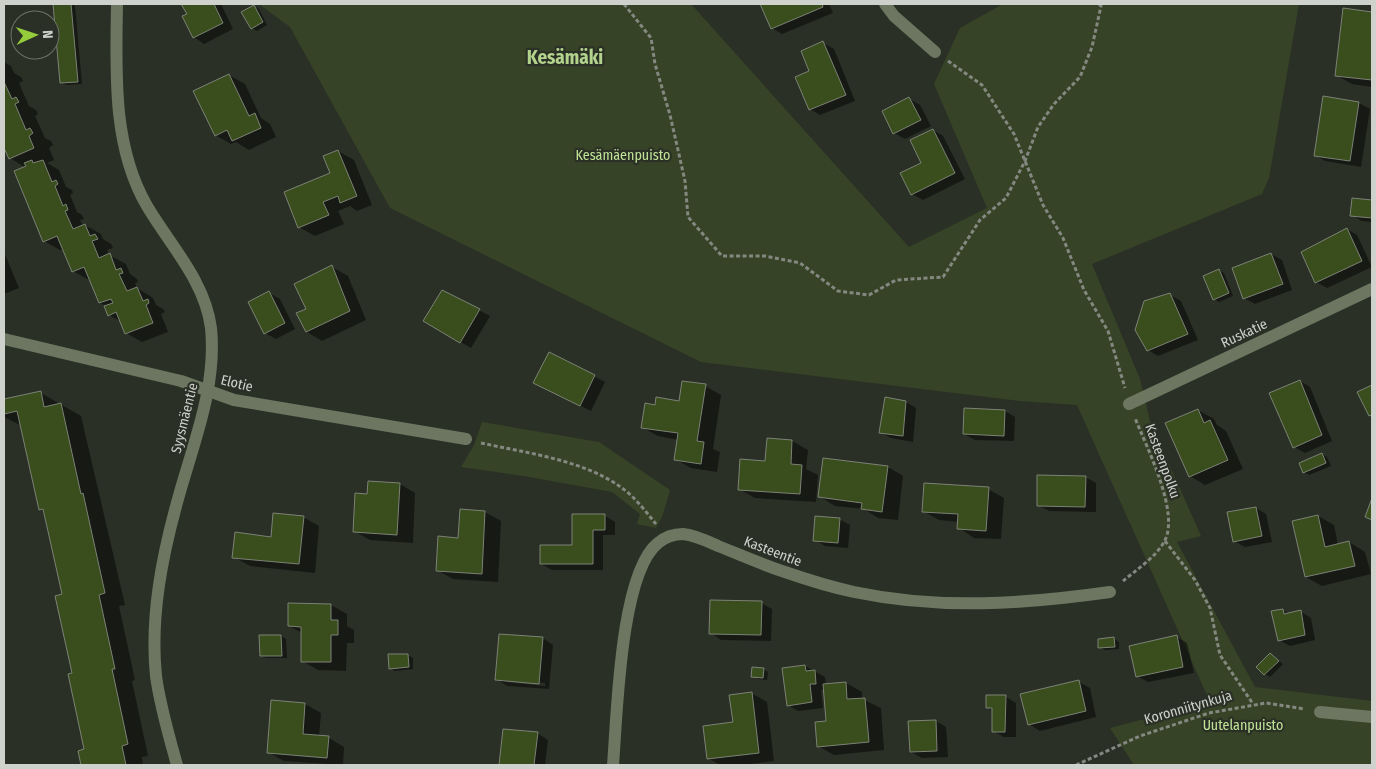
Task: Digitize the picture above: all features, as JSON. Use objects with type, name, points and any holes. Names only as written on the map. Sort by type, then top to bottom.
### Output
[{"type":"street","name":"Syysmäentie","points":[[117,4],[116,84],[121,125],[129,161],[146,205],[190,271],[206,307],[211,328],[208,391],[171,528],[161,575],[155,617],[156,676],[177,765]]},
{"type":"street","points":[[885,4],[894,16],[935,52]]},
{"type":"street","name":"Ruskatie","points":[[1130,404],[1372,289]]},
{"type":"street","name":"Elotie","points":[[4,338],[181,381],[234,400],[466,439]]},
{"type":"street","name":"Kasteentie","points":[[668,536],[682,534],[699,538],[783,572],[854,592],[892,598],[984,604],[1046,601],[1110,592]]},
{"type":"street","points":[[613,765],[624,632],[631,597],[648,554],[657,543],[668,536]]},
{"type":"street","points":[[1320,712],[1372,717]]},
{"type":"path","points":[[624,4],[651,38],[655,64],[670,115],[685,182],[688,217],[722,256],[765,256],[800,263],[838,292],[868,295],[896,280],[943,276],[980,220],[1006,198],[1025,161],[1038,128],[1054,104],[1080,77],[1092,47],[1101,6],[1099,4]]},
{"type":"path","name":"Kasteenpolku","points":[[935,52],[982,86],[1014,134],[1043,205],[1063,238],[1084,290],[1108,332],[1130,404],[1166,496],[1169,521],[1165,541]]},
{"type":"path","points":[[466,439],[568,463],[601,474],[624,489],[668,536]]},
{"type":"path","points":[[1110,592],[1151,557],[1165,541],[1195,580],[1210,608],[1220,655],[1253,704]]},
{"type":"path","name":"Koronniitynkuja","points":[[1076,765],[1140,736],[1209,713],[1253,704],[1280,704],[1320,712]]},
{"type":"green space","name":"Kesämäenpuisto","points":[[259,4],[691,4],[909,247],[987,208],[934,84],[960,28],[1003,4],[1299,4],[1269,178],[1262,194],[1092,264],[1140,379],[1150,421],[1201,536],[1177,542],[1255,687],[1372,701],[1372,765],[1134,765],[1110,728],[1210,702],[1077,405],[1020,401],[701,362],[390,208],[290,27]]},
{"type":"green space","points":[[482,422],[599,442],[670,490],[662,517],[656,528],[637,524],[640,514],[612,492],[461,467],[474,445]]},
{"type":"building","points":[[53,4],[71,4],[78,82],[60,83],[58,60],[60,60],[60,10],[54,10]]},
{"type":"building","points":[[181,4],[214,4],[223,23],[193,38],[182,16],[187,14]]},
{"type":"building","points":[[760,4],[822,4],[823,7],[771,29]]},
{"type":"building","points":[[254,5],[263,22],[251,29],[241,12]]},
{"type":"building","points":[[1343,8],[1372,12],[1372,80],[1335,76]]},
{"type":"building","points":[[823,41],[846,95],[809,110],[795,77],[809,71],[801,51]]},
{"type":"building","points":[[229,74],[249,116],[255,113],[261,128],[232,141],[227,130],[215,136],[193,91]]},
{"type":"building","points":[[4,82],[12,99],[16,97],[19,102],[15,104],[26,130],[30,128],[33,133],[29,136],[34,148],[9,159],[4,148]]},
{"type":"building","points":[[1323,96],[1359,102],[1350,161],[1314,156]]},
{"type":"building","points":[[909,97],[921,120],[893,134],[882,111]]},
{"type":"building","points":[[933,129],[955,173],[911,195],[900,173],[921,163],[910,140]]},
{"type":"building","points":[[338,150],[357,196],[340,203],[338,196],[323,202],[329,215],[298,228],[284,192],[330,173],[323,156]]},
{"type":"building","points":[[32,160],[33,163],[43,160],[52,182],[56,180],[58,184],[55,186],[63,206],[66,204],[68,210],[65,211],[73,229],[85,224],[90,236],[95,234],[98,239],[92,241],[99,258],[110,253],[116,270],[121,268],[123,273],[119,274],[127,291],[137,287],[143,301],[148,299],[149,303],[146,305],[153,323],[125,334],[116,312],[108,316],[104,306],[113,303],[111,299],[99,303],[84,267],[72,272],[57,236],[43,242],[14,171],[26,166],[24,163]]},
{"type":"building","points":[[1352,198],[1372,200],[1372,218],[1350,216]]},
{"type":"building","points":[[1347,228],[1362,261],[1315,283],[1301,252]]},
{"type":"building","points":[[1271,253],[1283,284],[1243,299],[1232,268]]},
{"type":"building","points":[[332,265],[350,311],[306,332],[296,313],[306,309],[294,284]]},
{"type":"building","points":[[1219,269],[1229,293],[1213,300],[1203,276]]},
{"type":"building","points":[[442,290],[480,309],[460,343],[423,321]]},
{"type":"building","points":[[269,291],[285,323],[264,334],[248,302]]},
{"type":"building","points":[[1170,293],[1188,334],[1147,351],[1135,330],[1144,301]]},
{"type":"building","points":[[549,352],[595,375],[580,406],[533,383]]},
{"type":"building","points":[[1300,380],[1322,435],[1293,448],[1269,393]]},
{"type":"building","points":[[682,381],[706,384],[697,441],[704,442],[701,464],[674,460],[678,433],[641,428],[645,403],[655,405],[656,397],[679,401]]},
{"type":"building","points":[[1372,385],[1372,415],[1369,416],[1357,392]]},
{"type":"building","points":[[41,391],[44,407],[61,403],[81,494],[83,493],[105,593],[99,595],[115,669],[112,669],[128,744],[122,746],[126,765],[81,765],[78,751],[84,749],[68,674],[72,673],[55,596],[62,594],[43,509],[39,510],[17,411],[4,414],[4,399]]},
{"type":"building","points":[[885,397],[906,401],[903,436],[879,433]]},
{"type":"building","points":[[964,408],[1005,410],[1004,436],[963,434]]},
{"type":"building","points":[[1198,409],[1204,423],[1210,420],[1228,460],[1189,477],[1165,423]]},
{"type":"building","points":[[767,438],[792,440],[791,464],[802,465],[800,494],[738,490],[740,459],[765,461]]},
{"type":"building","points":[[1322,453],[1326,463],[1303,473],[1299,463]]},
{"type":"building","points":[[823,458],[888,466],[882,512],[861,509],[862,503],[818,497]]},
{"type":"building","points":[[1037,475],[1086,476],[1085,507],[1037,506]]},
{"type":"building","points":[[368,481],[400,483],[397,535],[353,532],[355,493],[367,494]]},
{"type":"building","points":[[924,483],[989,487],[986,531],[957,529],[958,514],[922,512]]},
{"type":"building","points":[[1372,498],[1372,520],[1365,517]]},
{"type":"building","points":[[1256,507],[1262,536],[1233,542],[1227,512]]},
{"type":"building","points":[[460,509],[485,511],[482,574],[436,571],[438,536],[458,538]]},
{"type":"building","points":[[273,513],[304,516],[299,564],[232,558],[235,532],[271,537]]},
{"type":"building","points":[[572,514],[605,514],[605,530],[593,530],[593,564],[540,564],[540,545],[572,545]]},
{"type":"building","points":[[1318,515],[1325,547],[1349,541],[1355,566],[1305,577],[1292,521]]},
{"type":"building","points":[[815,516],[840,518],[838,543],[813,541]]},
{"type":"building","points":[[710,600],[762,601],[761,635],[709,634]]},
{"type":"building","points":[[288,603],[331,604],[331,620],[338,620],[338,635],[331,635],[331,662],[301,662],[301,627],[288,626]]},
{"type":"building","points":[[1283,609],[1284,614],[1301,610],[1305,635],[1278,641],[1271,611]]},
{"type":"building","points":[[499,634],[543,637],[539,684],[495,680]]},
{"type":"building","points":[[259,635],[281,635],[282,656],[260,656]]},
{"type":"building","points":[[1177,635],[1183,667],[1136,677],[1129,646]]},
{"type":"building","points":[[1114,637],[1115,647],[1098,648],[1098,639]]},
{"type":"building","points":[[1270,653],[1279,661],[1264,675],[1256,667]]},
{"type":"building","points":[[388,654],[408,654],[409,667],[389,669]]},
{"type":"building","points":[[805,665],[806,671],[815,670],[816,684],[810,684],[812,702],[787,706],[782,668]]},
{"type":"building","points":[[752,667],[764,668],[763,678],[751,677]]},
{"type":"building","points":[[1079,680],[1086,711],[1028,725],[1020,694]]},
{"type":"building","points":[[846,682],[847,699],[865,698],[869,742],[817,747],[815,722],[826,721],[823,684]]},
{"type":"building","points":[[752,692],[759,753],[707,759],[703,726],[733,722],[729,695]]},
{"type":"building","points":[[986,695],[1006,695],[1005,732],[992,732],[992,708],[986,708]]},
{"type":"building","points":[[271,700],[305,703],[303,734],[329,736],[327,758],[267,753]]},
{"type":"building","points":[[936,720],[937,751],[910,752],[908,721]]},
{"type":"building","points":[[503,729],[538,732],[534,765],[499,765]]},
{"type":"district","name":"Kesämäki","points":[[565,57]]},
{"type":"park label","name":"Uutelanpuisto","points":[[1243,725]]}]
